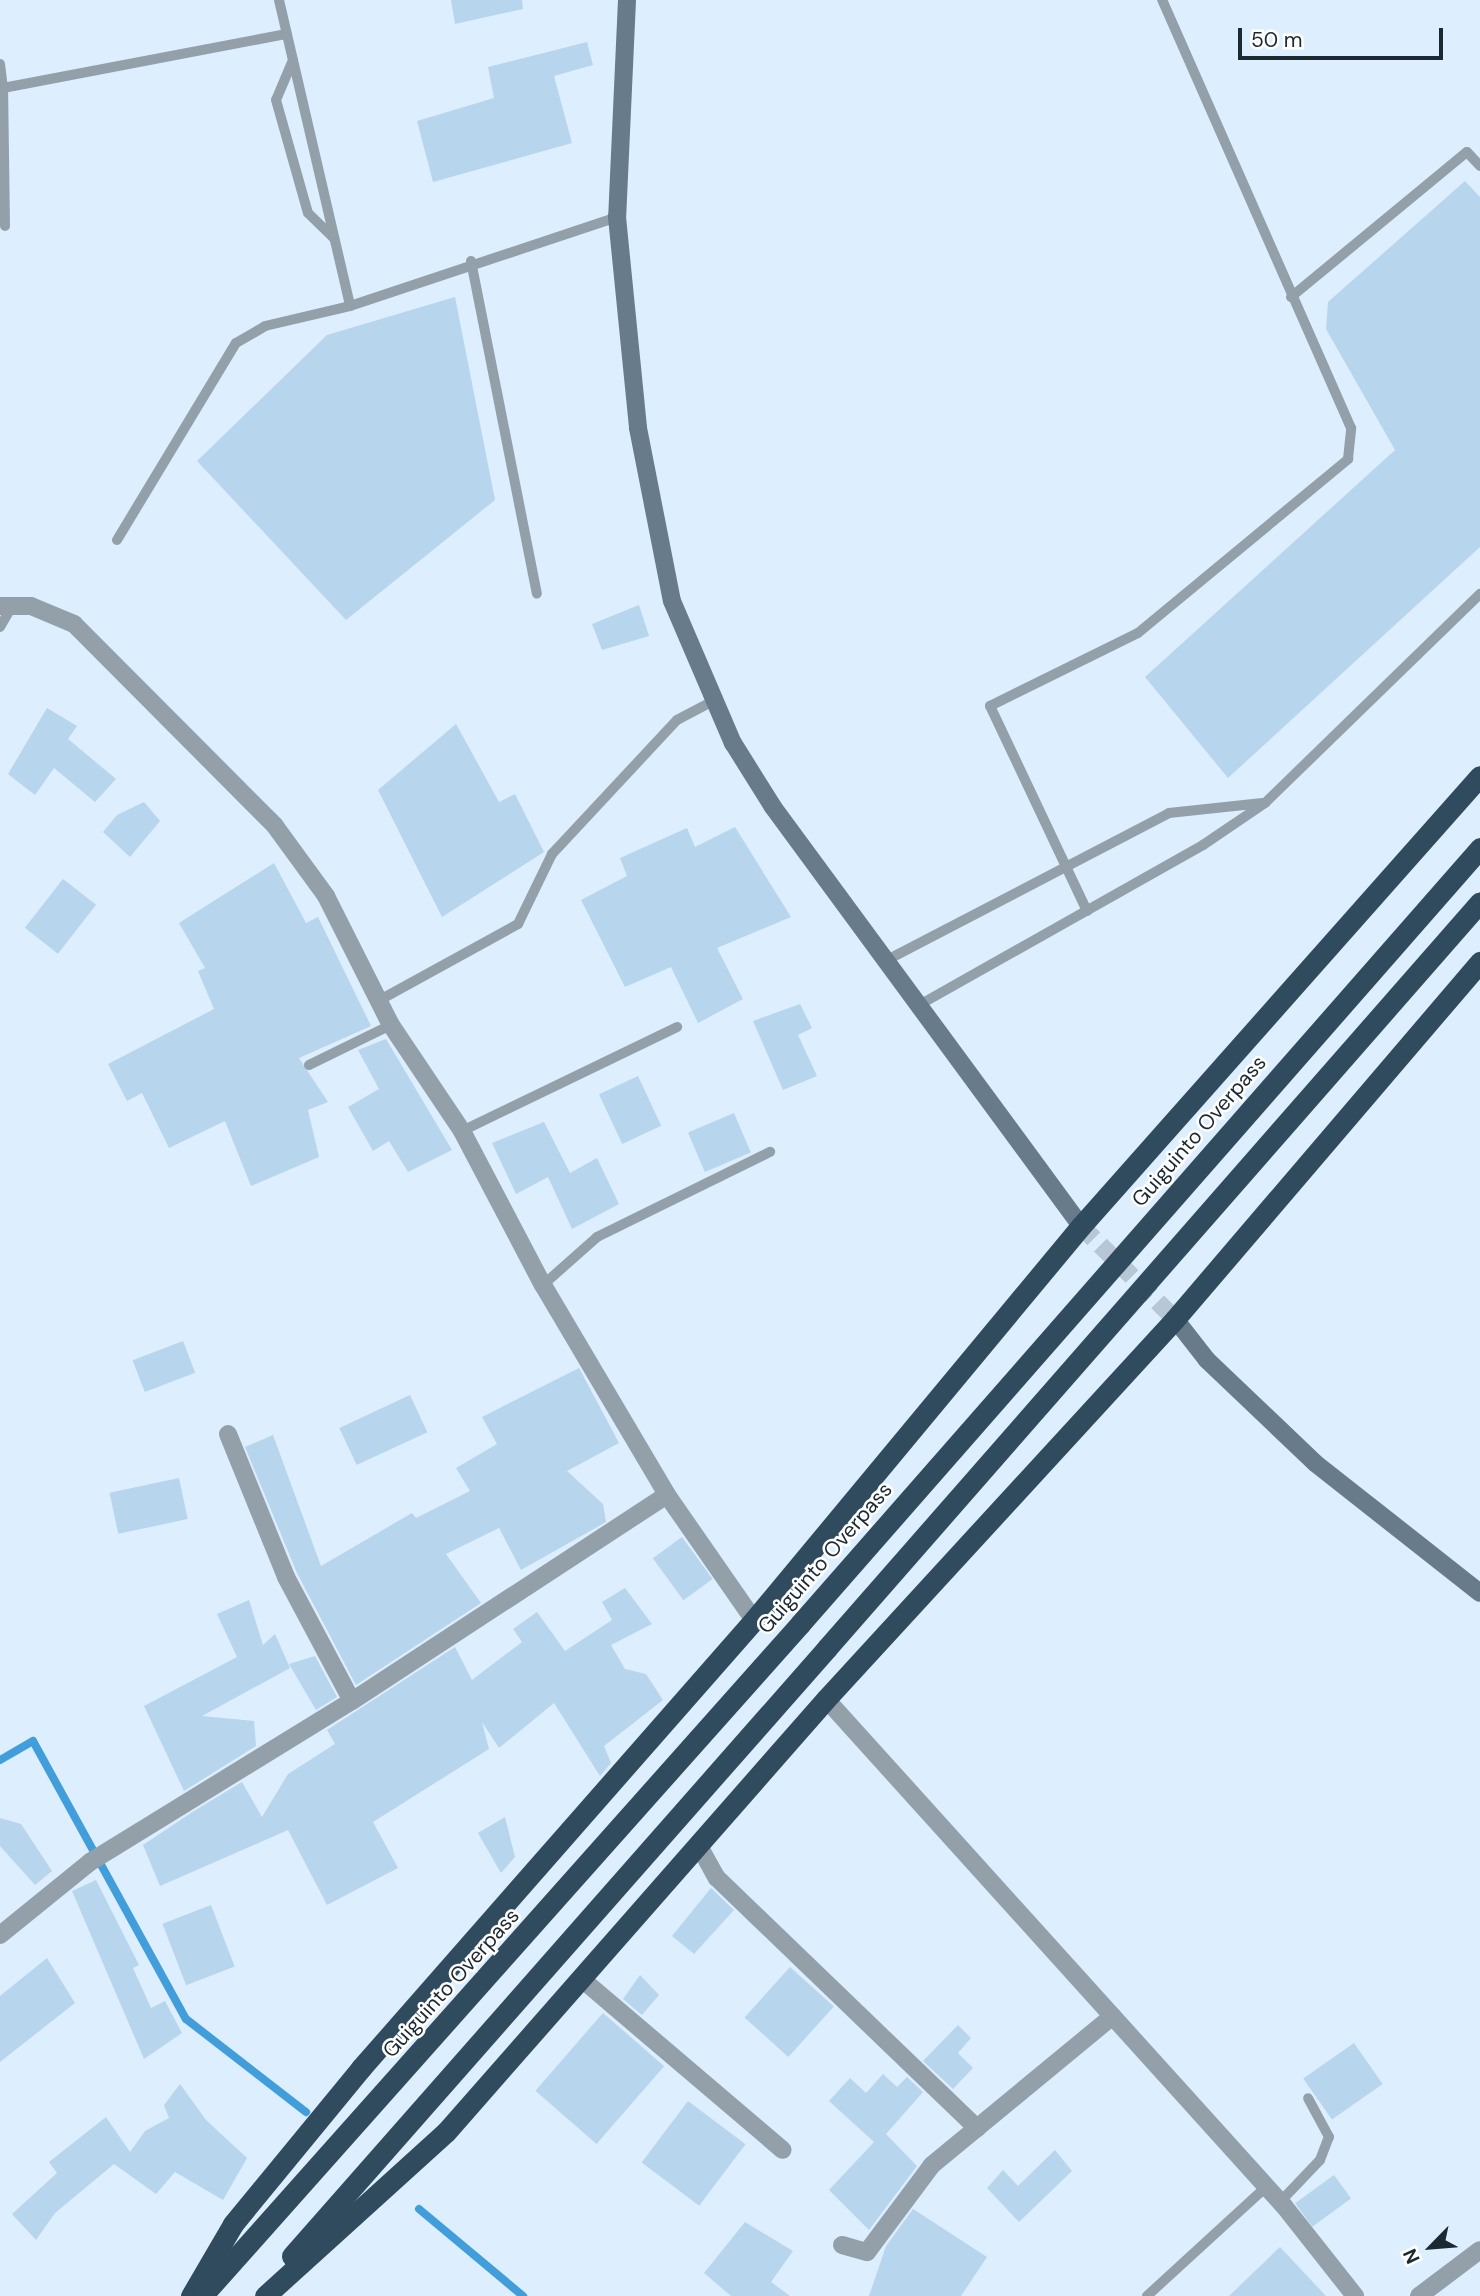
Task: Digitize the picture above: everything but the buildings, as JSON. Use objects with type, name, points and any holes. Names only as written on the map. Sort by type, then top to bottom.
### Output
[{"type":"highway","points":[[191,2296],[233,2224],[360,2068],[754,1620],[1081,1226],[1480,776]]},
{"type":"highway","name":"Guiguinto Overpass","points":[[202,2296],[800,1624],[1480,848]]},
{"type":"highway","points":[[258,2296],[1480,902]]},
{"type":"highway","points":[[265,2296],[446,2132],[583,1980],[826,1699],[1175,1319],[1480,962]]},
{"type":"main road","points":[[628,0],[617,217],[652,516],[672,601],[713,701],[773,807],[921,1004],[1081,1226]]},
{"type":"main road","points":[[1175,1319],[1207,1360],[1315,1464],[1480,1593]]},
{"type":"street","points":[[6,606],[31,606],[74,624],[249,795],[326,896],[391,1025],[462,1131],[542,1285],[667,1495],[754,1620]]},
{"type":"street","points":[[228,1434],[286,1577],[352,1701]]},
{"type":"street","points":[[0,1935],[89,1862],[352,1701],[667,1495]]},
{"type":"street","points":[[826,1699],[1280,2202],[1355,2296]]},
{"type":"street","points":[[699,1846],[717,1878],[976,2128]]},
{"type":"street","points":[[583,1980],[783,2150]]},
{"type":"street","points":[[842,2245],[867,2252],[932,2165],[1113,2015]]},
{"type":"street","points":[[1419,2296],[1480,2250]]},
{"type":"lane","points":[[279,0],[350,306]]},
{"type":"lane","points":[[1087,911],[990,706],[1138,633],[1348,459],[1351,428],[1162,0]]},
{"type":"lane","points":[[3,88],[287,34]]},
{"type":"lane","points":[[293,60],[276,100],[308,213],[333,237]]},
{"type":"lane","points":[[0,65],[3,88],[5,226]]},
{"type":"lane","points":[[1291,297],[1467,152],[1480,166]]},
{"type":"lane","points":[[117,540],[236,343],[265,326],[350,306],[471,261],[617,217]]},
{"type":"lane","points":[[471,261],[537,594]]},
{"type":"lane","points":[[921,1004],[1087,911],[1265,803],[1480,594]]},
{"type":"lane","points":[[0,627],[6,606]]},
{"type":"lane","points":[[379,1001],[518,924],[552,854],[677,720],[713,701]]},
{"type":"lane","points":[[887,960],[1168,813],[1265,803]]},
{"type":"lane","points":[[309,1065],[391,1025]]},
{"type":"lane","points":[[462,1131],[677,1027]]},
{"type":"lane","points":[[542,1285],[587,1242],[770,1153]]},
{"type":"lane","points":[[1280,2202],[1320,2160],[1329,2137],[1308,2098]]},
{"type":"lane","points":[[1147,2296],[1266,2187]]},
{"type":"waterway","points":[[0,1760],[33,1741],[186,2019],[306,2112]]},
{"type":"waterway","points":[[419,2209],[523,2296]]},
{"type":"tunnel","points":[[1081,1226],[1175,1319]]}]
